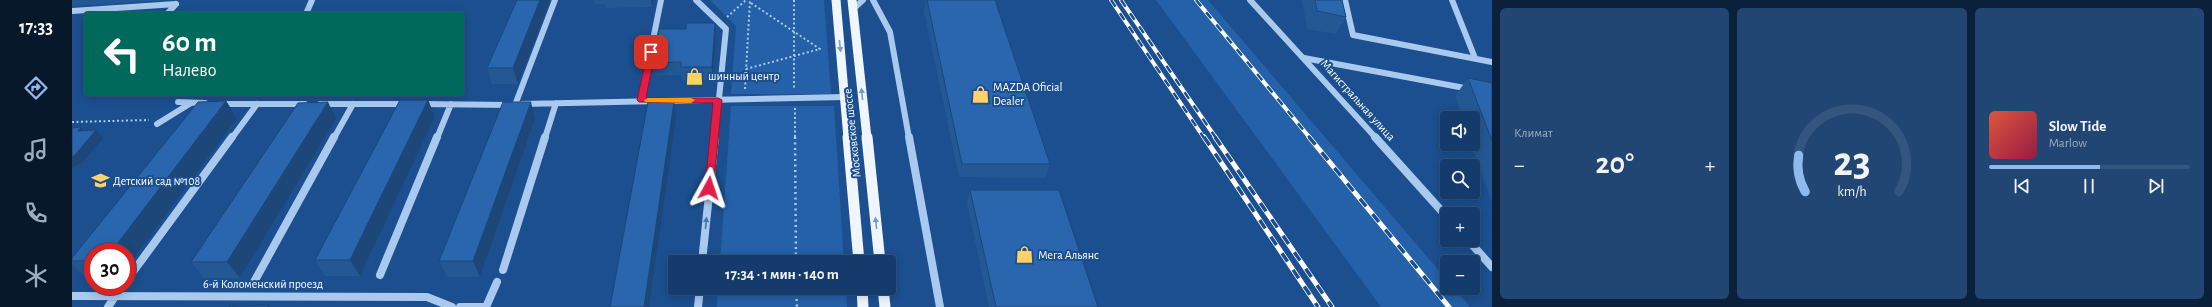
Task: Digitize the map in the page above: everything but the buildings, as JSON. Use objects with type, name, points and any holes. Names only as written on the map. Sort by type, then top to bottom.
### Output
[{"type":"main road","name":"Московское шоссе","points":[[836,0],[859,255]]},
{"type":"main road","name":"Московское шоссе","points":[[852,5],[879,255]]},
{"type":"main road","points":[[862,295],[863,307]]},
{"type":"main road","points":[[884,295],[885,307]]},
{"type":"street","points":[[307,12],[312,0]]},
{"type":"street","points":[[515,104],[555,0]]},
{"type":"street","points":[[642,100],[661,0]]},
{"type":"street","points":[[696,0],[726,29],[703,255]]},
{"type":"street","points":[[852,5],[863,0]]},
{"type":"street","points":[[873,0],[890,32],[940,307]]},
{"type":"street","name":"Магистральная улица","points":[[1250,0],[1440,209]]},
{"type":"street","points":[[1345,0],[1353,35],[1492,62]]},
{"type":"street","points":[[1452,0],[1475,58]]},
{"type":"street","points":[[72,11],[176,4],[168,12]]},
{"type":"street","points":[[1304,58],[1477,91]]},
{"type":"street","points":[[178,102],[257,104],[515,104],[642,100],[744,100],[795,97],[845,97]]},
{"type":"street","points":[[158,124],[191,103]]},
{"type":"street","points":[[503,270],[556,103]]},
{"type":"street","points":[[136,268],[257,104]]},
{"type":"street","points":[[254,282],[353,104]]},
{"type":"street","points":[[380,275],[451,104]]},
{"type":"street","points":[[1474,247],[1492,267]]},
{"type":"street","points":[[460,307],[486,307],[497,282]]},
{"type":"street","points":[[108,307],[116,295]]},
{"type":"street","points":[[698,307],[699,295]]},
{"type":"street","name":"6-й Коломенский проезд","points":[[72,296],[427,297],[452,307]]},
{"type":"path","points":[[720,23],[746,0]]},
{"type":"path","points":[[794,0],[796,255]]},
{"type":"path","points":[[746,70],[820,49],[750,1]]},
{"type":"path","points":[[744,100],[750,1]]},
{"type":"path","points":[[72,122],[140,121],[168,118]]},
{"type":"path","points":[[796,295],[797,307]]},
{"type":"shaded area","points":[[710,0],[824,0],[831,94],[731,94],[736,26]]},
{"type":"shaded area","points":[[1156,0],[1208,0],[1440,272],[1440,295],[1460,295],[1470,307],[1381,307]]},
{"type":"shaded area","points":[[731,106],[834,106],[844,255],[720,255]]},
{"type":"shaded area","points":[[718,295],[846,295],[847,307],[717,307]]},
{"type":"railway","points":[[1111,0],[1204,138]]},
{"type":"railway","points":[[1121,0],[1216,138]]},
{"type":"railway","points":[[1196,0],[1310,138]]},
{"type":"railway","points":[[1204,137],[1318,307]]},
{"type":"railway","points":[[1215,137],[1332,307]]},
{"type":"railway","points":[[1309,137],[1449,307]]},
{"type":"slow traffic","points":[[648,100],[691,100]]},
{"type":"place","name":"шинный центр","points":[[695,76]]},
{"type":"place","name":"MAZDA Oficial Dealer","points":[[980,94]]},
{"type":"place","name":"Детский сад №108","points":[[100,181]]},
{"type":"place","name":"Мега Альянс","points":[[1025,255]]},
{"type":"route","points":[[651,52],[642,100],[718,100],[709,188]]}]
